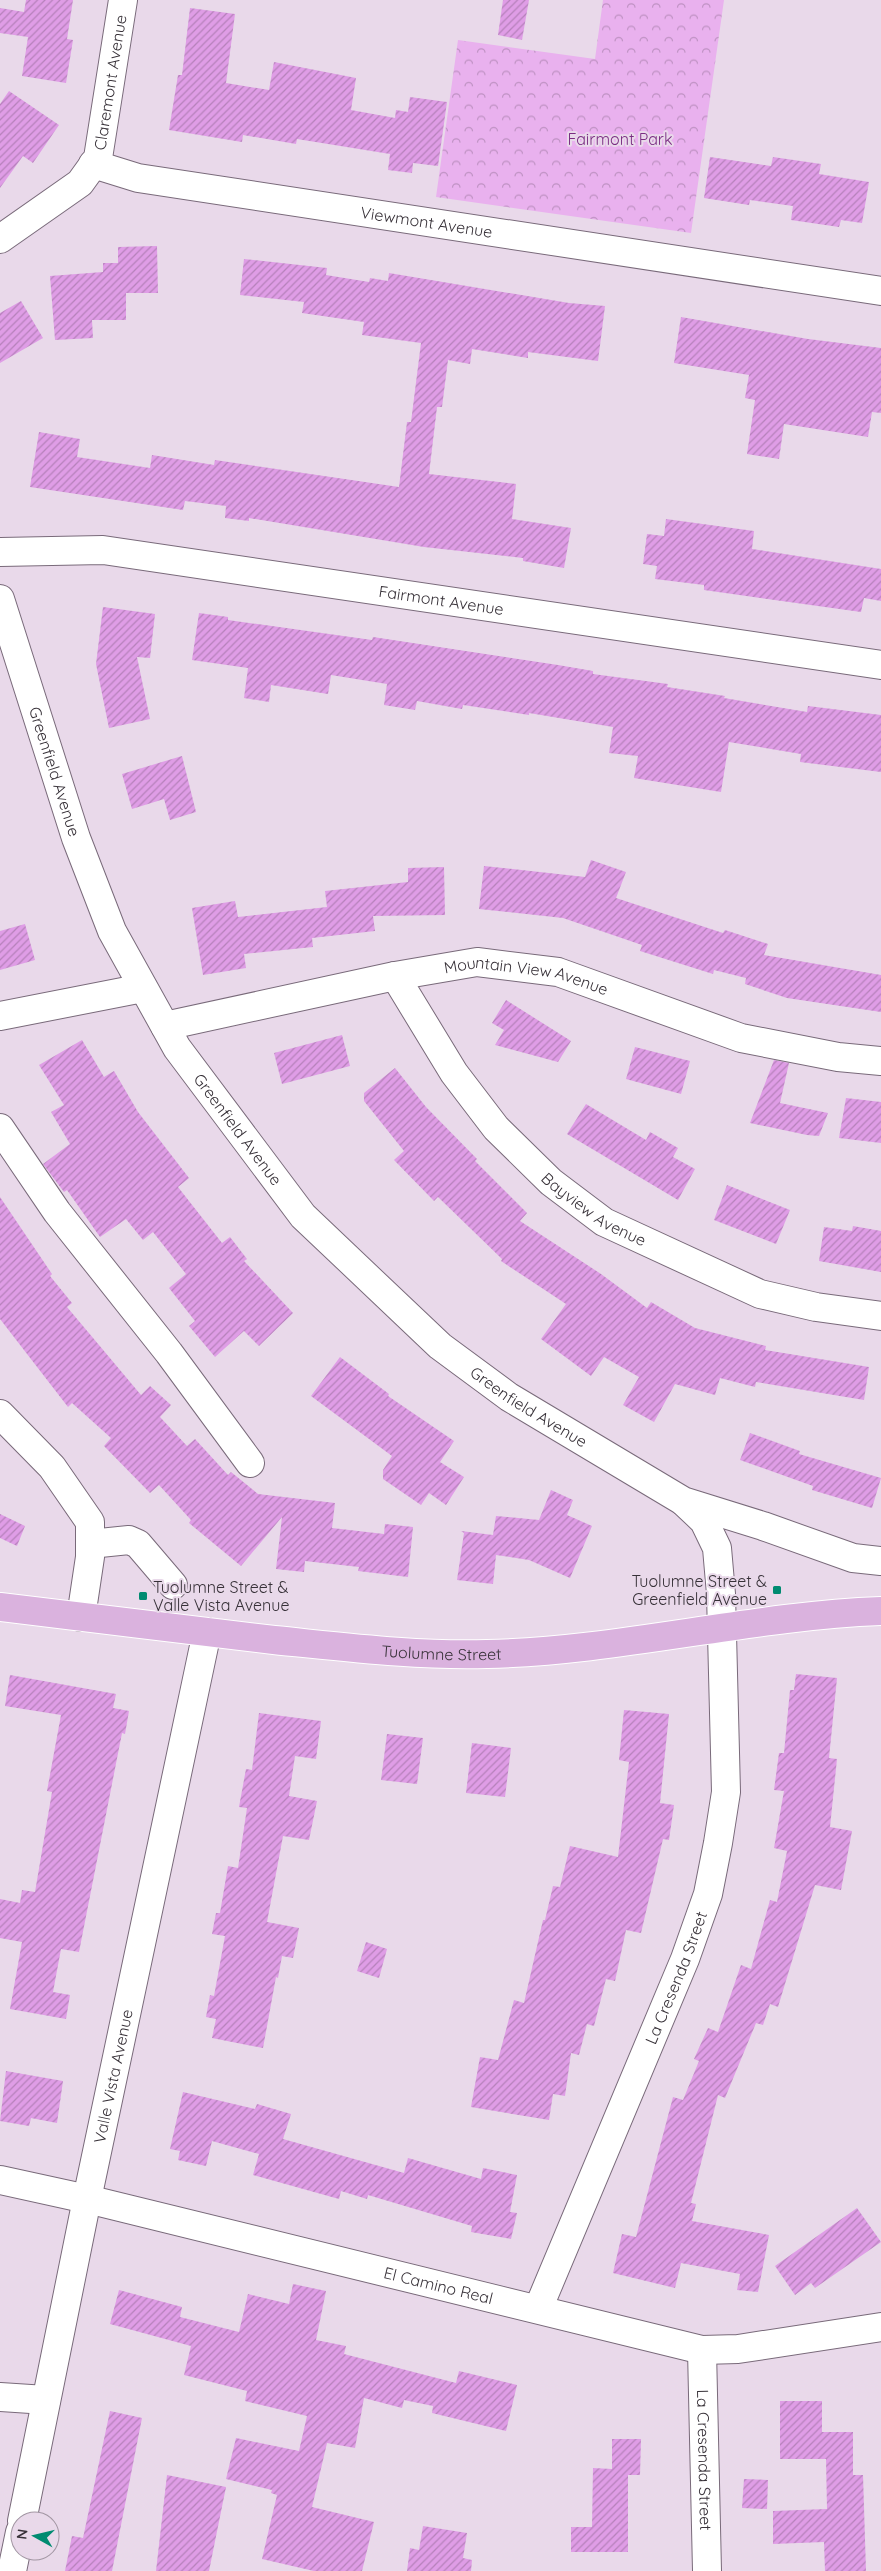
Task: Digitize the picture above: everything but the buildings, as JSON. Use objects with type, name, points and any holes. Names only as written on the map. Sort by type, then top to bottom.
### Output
[{"type":"main road","name":"Tuolumne Street","points":[[0,1607],[357,1649],[486,1654],[540,1652],[780,1619],[881,1611]]},
{"type":"street","name":"Claremont Avenue","points":[[93,164],[98,158],[123,0]]},
{"type":"street","points":[[0,240],[80,183],[93,164]]},
{"type":"street","name":"Viewmont Avenue","points":[[93,164],[138,178],[881,291]]},
{"type":"street","name":"Fairmont Avenue","points":[[0,552],[103,550],[881,665]]},
{"type":"street","name":"Greenfield Avenue","points":[[0,599],[76,838],[112,931],[177,1048],[303,1216],[440,1346],[509,1397],[683,1501],[704,1521],[717,1548],[721,1594],[721,1628]]},
{"type":"street","name":"Mountain View Avenue","points":[[165,1026],[395,976],[477,962],[558,972],[741,1038],[838,1057],[881,1061]]},
{"type":"street","name":"Bayview Avenue","points":[[395,976],[454,1073],[496,1128],[551,1182],[604,1222],[760,1294],[816,1307],[881,1316]]},
{"type":"street","points":[[0,1016],[144,988]]},
{"type":"street","points":[[0,1128],[57,1212],[169,1353],[250,1463]]},
{"type":"street","points":[[0,1414],[52,1467],[90,1533],[90,1557],[80,1617]]},
{"type":"street","name":"Greenfield Avenue","points":[[683,1501],[763,1526],[853,1558],[881,1561]]},
{"type":"street","points":[[90,1533],[129,1540],[138,1544],[173,1585]]},
{"type":"street","name":"La Cresenda Street","points":[[538,2309],[686,1959],[708,1894],[726,1792],[721,1628]]},
{"type":"street","name":"Valle Vista Avenue","points":[[24,2511],[87,2199],[206,1632]]},
{"type":"street","name":"El Camino Real","points":[[0,2180],[87,2199],[702,2350],[738,2349],[881,2327]]},
{"type":"street","name":"La Cresenda Street","points":[[702,2350],[707,2571]]},
{"type":"street","points":[[0,2397],[46,2400]]},
{"type":"green space","name":"Fairmont Park","points":[[603,0],[724,0],[691,233],[436,197],[458,40],[595,59]]},
{"type":"place","name":"Tuolumne Street & Greenfield Avenue","points":[[777,1590]]},
{"type":"place","name":"Tuolumne Street & Valle Vista Avenue","points":[[143,1596]]}]
